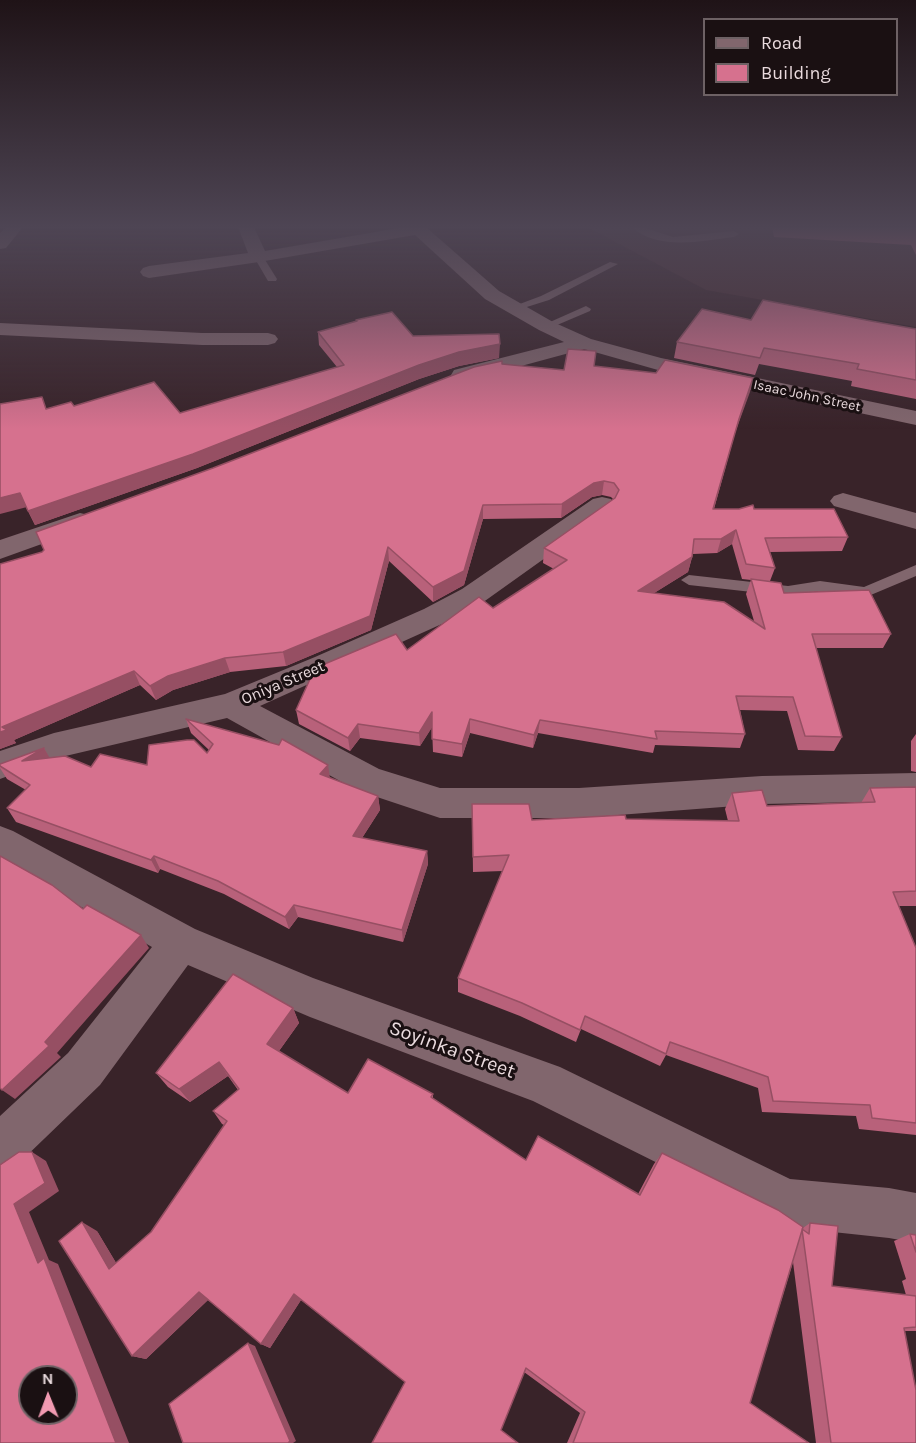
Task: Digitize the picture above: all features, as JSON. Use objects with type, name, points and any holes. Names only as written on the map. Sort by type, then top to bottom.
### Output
[{"type":"street","name":"Isaac John Street","points":[[491,294],[546,326],[584,344],[668,367],[916,418]]},
{"type":"street","points":[[0,330],[190,339],[268,339]]},
{"type":"street","points":[[438,383],[584,344]]},
{"type":"street","points":[[843,501],[916,521]]},
{"type":"street","name":"Oniya Street","points":[[0,765],[54,746],[231,705],[434,616],[472,596],[602,505]]},
{"type":"street","points":[[0,550],[101,513]]},
{"type":"street","points":[[231,705],[368,780],[440,803],[579,803],[762,790],[916,788]]},
{"type":"street","name":"Soyinka Street","points":[[0,842],[181,942],[310,997],[544,1083],[786,1203],[889,1213],[916,1218]]},
{"type":"street","points":[[0,1148],[84,1069],[181,942]]},
{"type":"lane","points":[[514,308],[553,294]]},
{"type":"lane","points":[[546,326],[586,309]]},
{"type":"lane","points":[[689,580],[788,591],[820,586],[866,591],[916,570]]},
{"type":"shaded area","points":[[731,294],[916,294],[916,327]]},
{"type":"building","points":[[763,300],[916,329],[916,380],[857,369],[859,364],[764,348],[760,358],[677,342],[702,309],[751,320]]},
{"type":"building","points":[[392,312],[413,336],[499,334],[500,344],[459,352],[419,365],[193,454],[28,511],[20,493],[0,498],[0,404],[42,397],[46,409],[71,402],[74,406],[154,382],[180,413],[344,365],[318,332]]},
{"type":"building","points":[[568,349],[596,351],[594,366],[656,373],[665,360],[753,378],[713,509],[739,509],[753,505],[754,509],[834,509],[848,537],[765,538],[775,568],[746,564],[736,530],[721,539],[694,539],[692,557],[638,591],[724,602],[765,629],[751,579],[781,583],[784,593],[869,590],[891,634],[812,634],[842,737],[805,736],[793,697],[736,696],[745,734],[655,731],[657,739],[540,720],[534,735],[470,719],[462,744],[432,739],[432,712],[419,733],[358,724],[348,738],[296,710],[315,668],[396,634],[407,650],[479,597],[493,608],[567,560],[544,548],[615,498],[619,490],[614,483],[604,481],[594,483],[562,504],[483,505],[464,571],[433,587],[388,547],[370,616],[283,652],[225,658],[168,676],[150,686],[134,671],[2,727],[7,730],[0,732],[0,564],[42,552],[44,550],[36,532],[213,468],[474,367],[502,361],[502,364],[564,370]]},
{"type":"building","points":[[186,719],[279,745],[282,739],[328,765],[320,774],[378,796],[353,836],[427,851],[402,930],[294,905],[285,917],[218,881],[154,856],[151,860],[7,808],[30,785],[0,764],[44,748],[22,761],[65,756],[91,767],[100,754],[147,765],[149,745],[187,740],[194,740],[207,753],[213,744]]},
{"type":"building","points":[[916,787],[916,891],[893,892],[916,948],[916,1123],[872,1118],[870,1105],[773,1101],[768,1077],[670,1042],[666,1054],[585,1016],[580,1030],[522,1003],[458,978],[509,855],[473,857],[472,804],[529,804],[532,820],[625,815],[626,819],[739,821],[732,793],[762,790],[767,806],[875,802],[870,788]]},
{"type":"building","points":[[0,856],[52,885],[83,909],[87,905],[141,935],[45,1042],[49,1046],[2,1090],[0,1088]]},
{"type":"building","points":[[233,974],[293,1008],[267,1044],[348,1093],[368,1059],[433,1094],[431,1097],[526,1160],[538,1136],[640,1195],[662,1153],[778,1210],[803,1227],[750,1403],[809,1443],[573,1443],[585,1412],[526,1368],[501,1430],[518,1443],[372,1443],[405,1382],[294,1294],[261,1344],[199,1292],[132,1356],[59,1241],[82,1222],[109,1269],[151,1232],[227,1121],[213,1111],[239,1089],[219,1062],[179,1089],[156,1073]]},
{"type":"building","points":[[19,1152],[32,1152],[45,1183],[14,1204],[38,1263],[44,1258],[116,1443],[0,1443],[0,1165]]},
{"type":"building","points":[[810,1223],[838,1226],[832,1286],[916,1296],[916,1327],[904,1328],[916,1390],[916,1443],[831,1443],[802,1229],[809,1234]]},
{"type":"building","points":[[910,1234],[916,1235],[916,1252]]},
{"type":"building","points":[[248,1343],[290,1441],[288,1443],[183,1443],[169,1404]]}]
